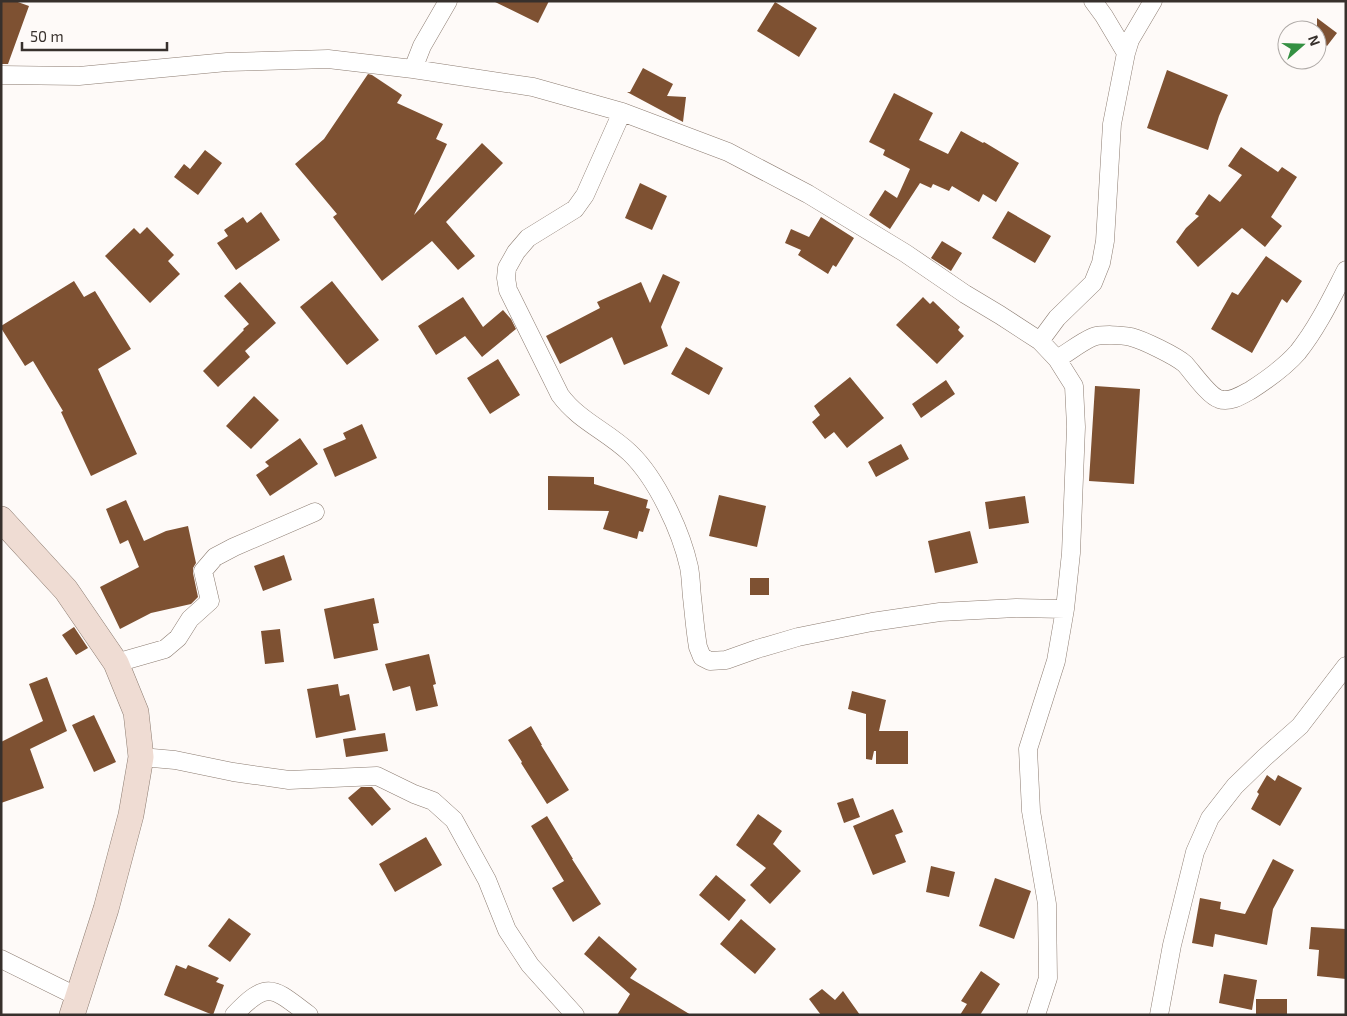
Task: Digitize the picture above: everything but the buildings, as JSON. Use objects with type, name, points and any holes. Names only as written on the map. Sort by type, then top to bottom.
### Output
[{"type":"main road","points":[[1,518],[66,590],[116,663],[136,712],[141,757],[132,814],[106,909],[75,1006]]},
{"type":"street","points":[[413,69],[422,46],[448,1]]},
{"type":"street","points":[[1093,1],[1126,53]]},
{"type":"street","points":[[1040,341],[1057,318],[1094,283],[1101,264],[1105,241],[1112,124],[1126,53],[1130,40],[1154,1]]},
{"type":"street","points":[[1,75],[79,76],[227,62],[328,58],[533,87],[622,112],[728,152],[808,194],[905,253],[965,294],[1040,341],[1057,359],[1074,386],[1076,427],[1071,553],[1065,610],[1056,661],[1028,749],[1031,811],[1047,904],[1048,978],[1036,1015]]},
{"type":"street","points":[[622,112],[585,196],[575,210],[528,238],[516,252],[508,268],[506,278],[508,290],[560,396],[582,419],[608,435],[631,454],[653,482],[675,524],[690,568],[698,647],[702,657],[710,661],[726,660],[798,637],[872,622],[940,612],[1016,608],[1065,610]]},
{"type":"street","points":[[1057,359],[1094,337],[1111,335],[1131,337],[1183,362],[1212,395],[1220,400],[1230,400],[1241,396],[1266,380],[1298,352],[1346,270]]},
{"type":"street","points":[[116,663],[165,649],[178,638],[190,620],[210,601],[203,570],[215,557],[234,546],[315,512]]},
{"type":"street","points":[[1158,1015],[1172,945],[1195,852],[1210,818],[1235,786],[1300,726],[1346,666]]},
{"type":"street","points":[[141,757],[175,760],[233,772],[289,780],[377,776],[433,801],[454,820],[487,880],[507,930],[530,965],[575,1015]]},
{"type":"street","points":[[1,959],[75,1006]]},
{"type":"street","points":[[234,1015],[249,999],[259,993],[271,990],[283,995],[309,1015]]}]
